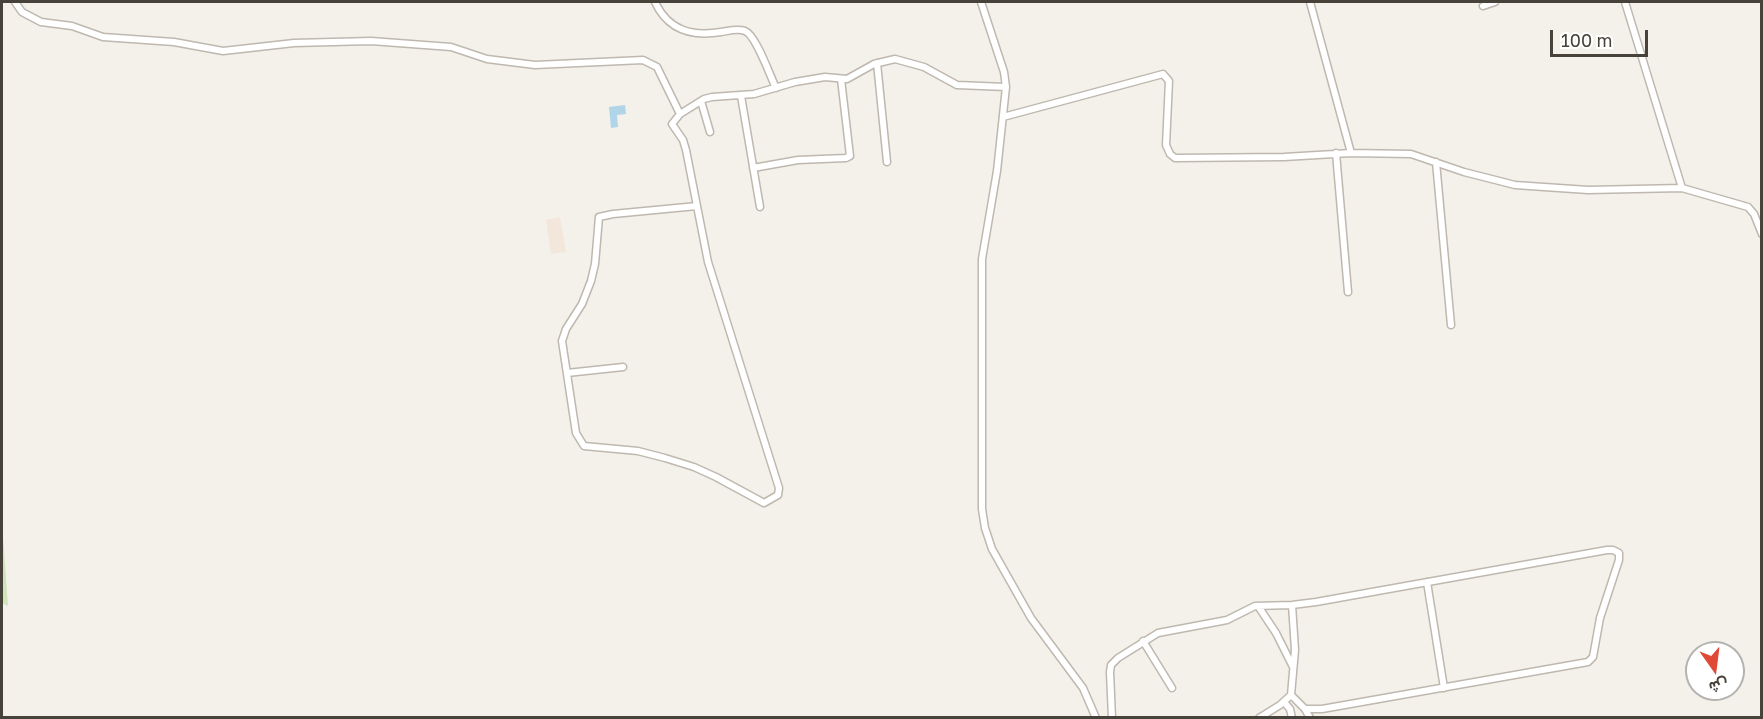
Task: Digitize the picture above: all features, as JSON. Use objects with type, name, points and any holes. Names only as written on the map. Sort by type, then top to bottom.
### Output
[{"type":"street","points":[[15,2],[22,12],[41,22],[72,26],[103,37],[174,42],[223,51],[294,43],[371,41],[450,47],[486,58],[535,65],[649,61],[657,67],[680,114]]},
{"type":"street","points":[[655,2],[668,21],[683,31],[711,33],[745,31],[754,41],[776,88]]},
{"type":"street","points":[[981,2],[1004,72],[1006,87],[997,171],[982,266],[982,509],[985,528],[992,549],[1031,618],[1083,688],[1096,717]]},
{"type":"street","points":[[1310,2],[1351,153]]},
{"type":"street","points":[[1483,6],[1495,2]]},
{"type":"street","points":[[1625,2],[1682,188]]},
{"type":"street","points":[[698,206],[599,217],[595,264],[591,281],[582,304],[563,335],[562,347],[576,434],[584,446],[638,451],[665,458],[716,477],[764,503],[778,495],[779,488],[708,262],[698,206],[686,150],[683,140],[672,124],[680,114],[702,101],[720,96],[754,94],[795,82],[825,77],[851,78],[878,63],[895,59],[915,63],[963,86],[1006,87]]},
{"type":"street","points":[[878,63],[887,162]]},
{"type":"street","points":[[1003,117],[1163,74],[1168,81],[1166,145],[1172,156],[1180,158],[1284,157],[1336,153],[1411,154],[1487,178],[1515,184],[1588,190],[1682,188],[1748,207],[1754,214],[1761,234]]},
{"type":"street","points":[[753,168],[798,160],[850,156],[841,79]]},
{"type":"street","points":[[741,96],[760,207]]},
{"type":"street","points":[[702,101],[710,132]]},
{"type":"street","points":[[1336,153],[1348,292]]},
{"type":"street","points":[[1436,162],[1451,326]]},
{"type":"street","points":[[567,373],[623,367]]},
{"type":"street","points":[[1112,717],[1111,665],[1143,641],[1162,632],[1227,620],[1258,606],[1292,605],[1611,550],[1619,553],[1619,560],[1600,618],[1593,657],[1590,661],[1579,665],[1322,709],[1305,709]]},
{"type":"street","points":[[1427,582],[1444,688]]},
{"type":"street","points":[[1259,717],[1284,702],[1291,695],[1295,635],[1292,605]]},
{"type":"street","points":[[1258,606],[1281,642],[1294,670]]},
{"type":"street","points":[[1143,641],[1172,688]]},
{"type":"street","points":[[1291,695],[1310,717]]},
{"type":"street","points":[[1284,702],[1290,709],[1292,717]]},
{"type":"shaded area","points":[[560,217],[566,252],[551,254],[546,220]]},
{"type":"green space","points":[[2,522],[8,606],[2,603]]},
{"type":"water","points":[[625,105],[626,114],[617,115],[618,127],[611,128],[609,107]]}]
